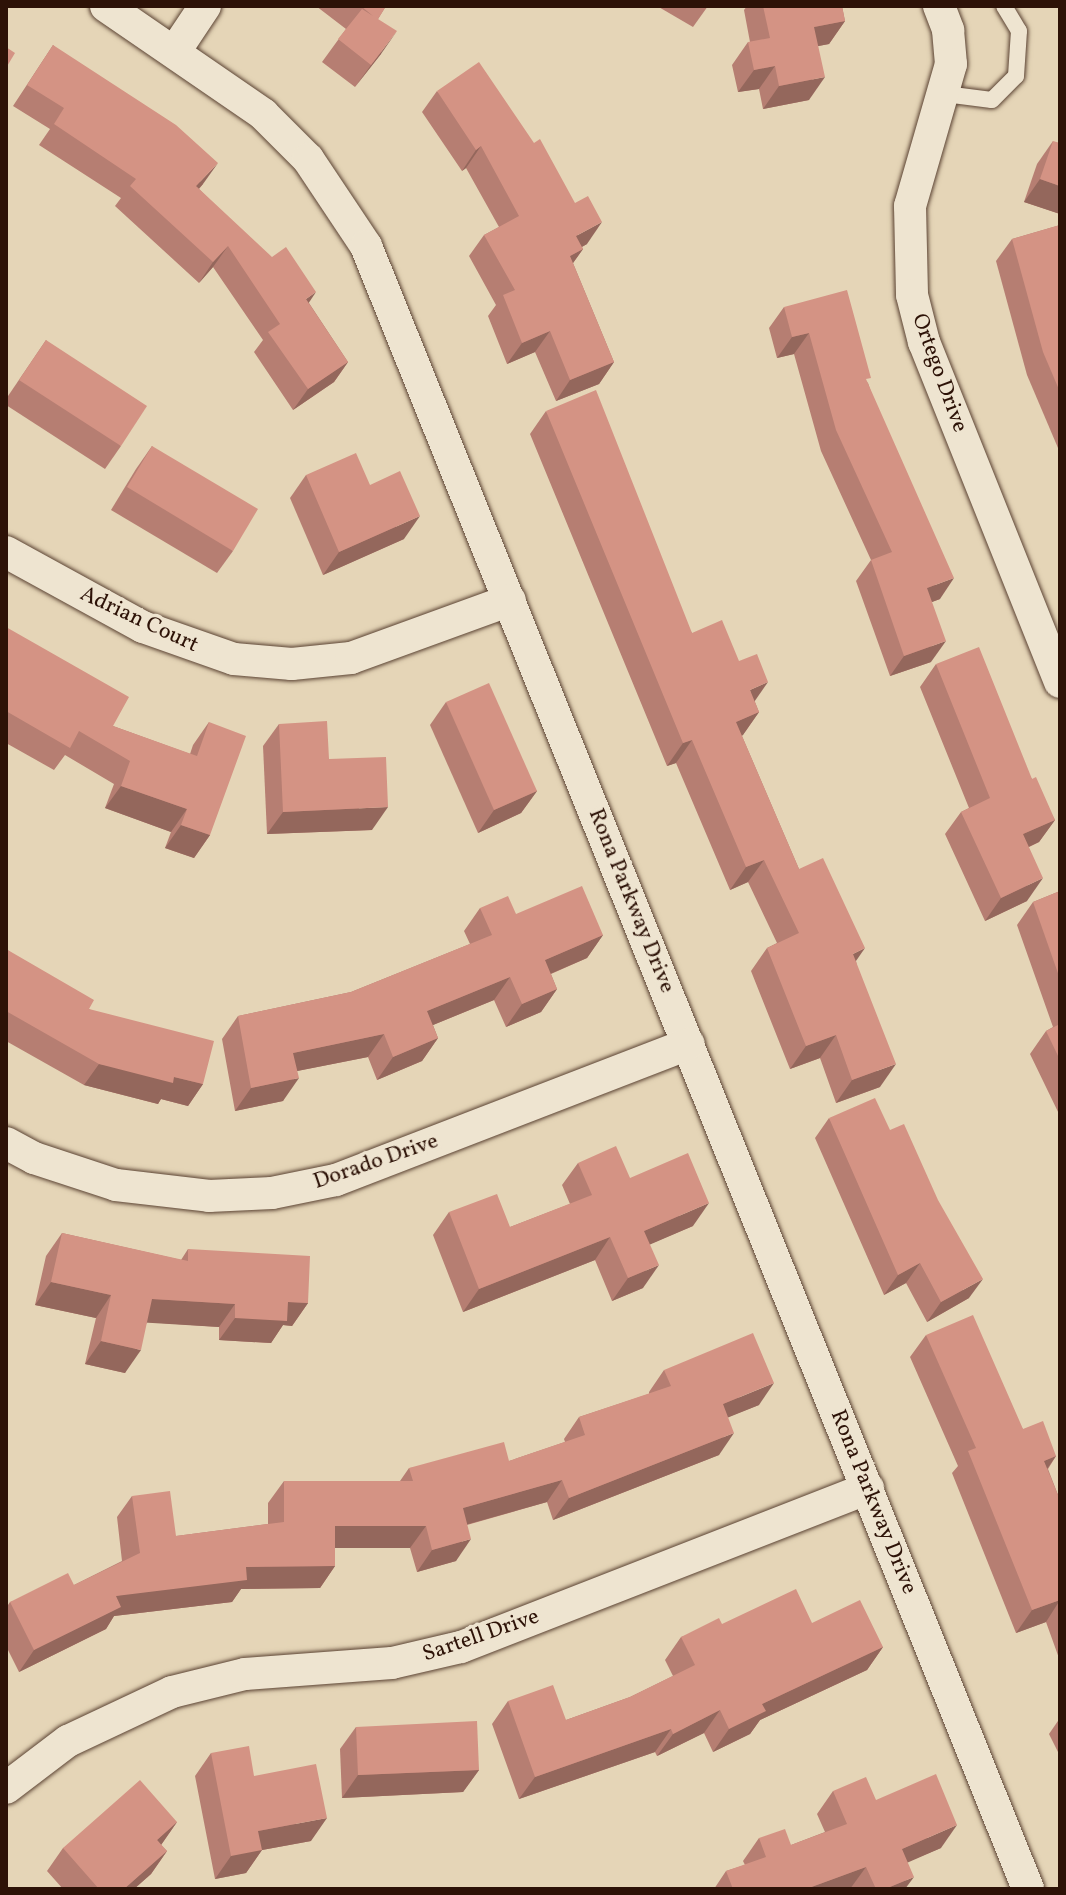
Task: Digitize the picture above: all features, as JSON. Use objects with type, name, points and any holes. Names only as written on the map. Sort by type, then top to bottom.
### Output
[{"type":"street","name":"Rona Parkway Drive","points":[[106,6],[263,114],[308,159],[350,218],[510,600],[1028,1889]]},
{"type":"street","points":[[175,51],[205,6]]},
{"type":"street","name":"Ortego Drive","points":[[939,6],[951,64],[945,94],[920,159],[910,206],[912,295],[924,342],[1060,682]]},
{"type":"street","name":"Adrian Court","points":[[6,552],[143,627],[234,659],[292,664],[351,658],[510,600]]},
{"type":"street","name":"Dorado Drive","points":[[6,1143],[34,1158],[116,1185],[209,1196],[272,1193],[336,1180],[689,1044]]},
{"type":"street","name":"Sartell Drive","points":[[6,1788],[68,1741],[172,1692],[245,1674],[392,1663],[461,1647],[868,1488]]},
{"type":"lane","points":[[945,94],[992,100],[1016,76],[1019,31],[1004,6]]},
{"type":"building","points":[[361,6],[386,6],[378,19],[397,31],[371,65],[338,39],[362,9],[373,16]]},
{"type":"building","points":[[763,6],[842,6],[845,21],[814,27],[825,77],[779,86],[775,66],[754,70],[748,42],[770,38]]},
{"type":"building","points":[[53,45],[176,125],[218,163],[196,186],[272,257],[286,247],[316,292],[306,299],[348,362],[308,389],[268,332],[280,324],[228,246],[213,262],[130,186],[136,179],[54,124],[64,108],[27,85]]},
{"type":"building","points":[[6,47],[15,53],[6,68]]},
{"type":"building","points":[[479,62],[534,143],[540,139],[575,203],[588,196],[602,222],[576,236],[583,249],[570,256],[614,362],[570,380],[550,331],[522,343],[503,295],[515,290],[484,235],[519,216],[481,146],[476,150],[437,91]]},
{"type":"building","points":[[1053,141],[1060,143],[1060,186],[1040,179]]},
{"type":"building","points":[[1060,225],[1060,392],[1043,352],[1012,239]]},
{"type":"building","points":[[847,290],[871,378],[866,379],[954,578],[927,588],[946,641],[904,656],[871,560],[892,552],[836,430],[809,333],[792,337],[784,307]]},
{"type":"building","points":[[46,340],[147,406],[121,446],[19,380]]},
{"type":"building","points":[[596,390],[692,633],[722,620],[739,661],[757,654],[768,682],[750,690],[759,712],[736,722],[799,869],[823,858],[865,948],[853,954],[896,1064],[852,1080],[836,1035],[806,1046],[767,948],[799,933],[764,860],[746,867],[692,740],[683,743],[546,411]]},
{"type":"building","points":[[152,446],[258,509],[233,551],[127,487]]},
{"type":"building","points":[[356,453],[370,485],[400,471],[420,516],[339,552],[306,475]]},
{"type":"building","points":[[6,627],[129,697],[113,726],[197,756],[209,722],[246,736],[210,835],[181,825],[187,809],[121,786],[130,761],[79,731],[70,748],[6,711]]},
{"type":"building","points":[[979,647],[1032,779],[1036,777],[1055,820],[1023,834],[1043,878],[1001,898],[961,812],[990,798],[936,664]]},
{"type":"building","points":[[489,683],[537,791],[494,810],[446,702]]},
{"type":"building","points":[[327,721],[329,759],[386,757],[388,807],[283,812],[279,724]]},
{"type":"building","points":[[582,886],[603,935],[545,960],[557,989],[522,1004],[510,977],[427,1011],[438,1038],[393,1057],[384,1034],[293,1053],[299,1078],[251,1088],[238,1016],[351,992],[492,935],[480,908],[508,896],[516,914]]},
{"type":"building","points":[[1060,891],[1060,979],[1033,902]]},
{"type":"building","points":[[6,949],[94,1000],[89,1009],[214,1041],[203,1084],[174,1077],[173,1083],[99,1064],[6,1011]]},
{"type":"building","points":[[1060,1024],[1060,1060],[1046,1031]]},
{"type":"building","points":[[875,1098],[890,1130],[904,1124],[938,1200],[983,1279],[941,1302],[920,1263],[898,1275],[829,1118]]},
{"type":"building","points":[[616,1146],[630,1178],[688,1153],[709,1203],[644,1231],[659,1265],[628,1278],[610,1237],[479,1289],[449,1212],[497,1194],[510,1227],[592,1195],[578,1163]]},
{"type":"building","points":[[62,1233],[188,1261],[188,1249],[310,1256],[308,1303],[288,1302],[287,1321],[235,1318],[235,1304],[152,1299],[141,1350],[101,1341],[111,1295],[51,1282]]},
{"type":"building","points":[[973,1315],[1023,1429],[1043,1421],[1056,1456],[1044,1461],[1060,1500],[1060,1600],[1032,1610],[968,1451],[976,1448],[926,1335]]},
{"type":"building","points":[[753,1333],[774,1383],[723,1404],[734,1433],[569,1498],[562,1480],[463,1508],[471,1539],[432,1550],[426,1526],[335,1526],[335,1566],[246,1567],[247,1580],[116,1596],[121,1607],[34,1650],[10,1602],[68,1573],[74,1585],[140,1553],[132,1496],[170,1491],[176,1536],[284,1522],[284,1481],[413,1481],[409,1468],[504,1442],[509,1461],[585,1435],[579,1417],[671,1386],[664,1370]]},
{"type":"building","points":[[796,1589],[812,1623],[860,1600],[883,1647],[762,1704],[766,1711],[729,1729],[720,1710],[673,1734],[671,1729],[535,1777],[508,1701],[553,1685],[566,1720],[630,1697],[695,1665],[681,1637],[719,1618],[722,1624]]},
{"type":"building","points":[[477,1721],[479,1770],[358,1775],[356,1727]]},
{"type":"building","points":[[249,1746],[254,1776],[316,1764],[327,1818],[258,1831],[262,1850],[231,1856],[211,1753]]},
{"type":"building","points":[[936,1774],[957,1825],[902,1849],[914,1877],[885,1889],[876,1889],[866,1867],[806,1889],[733,1889],[726,1871],[766,1857],[759,1838],[785,1829],[791,1845],[847,1824],[833,1791],[866,1777],[876,1800]]},
{"type":"building","points":[[140,1780],[177,1822],[157,1840],[167,1851],[124,1889],[99,1889],[63,1848]]}]
